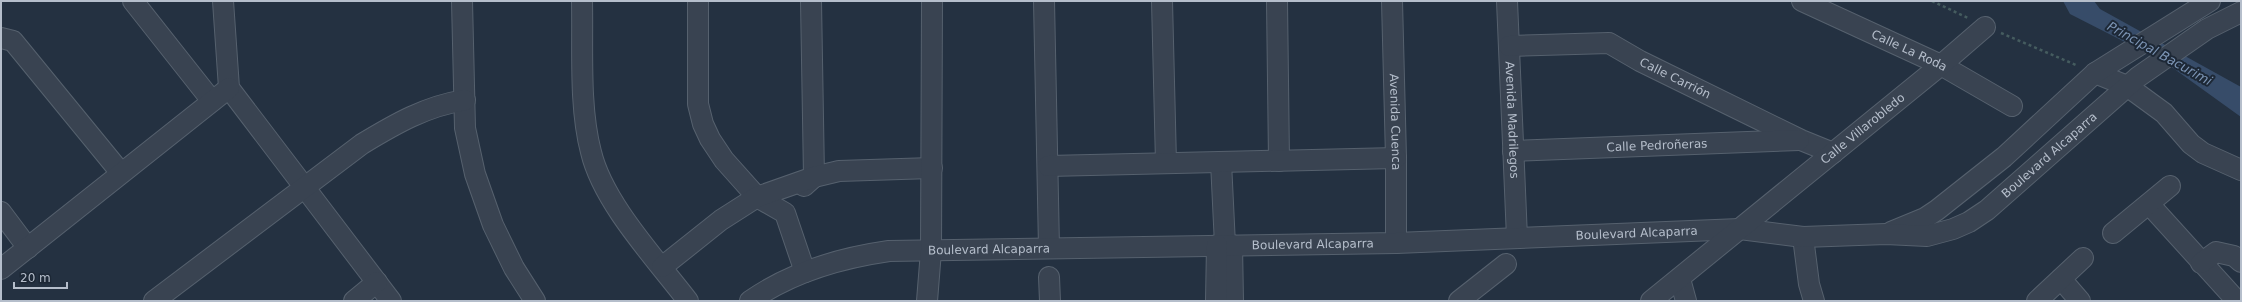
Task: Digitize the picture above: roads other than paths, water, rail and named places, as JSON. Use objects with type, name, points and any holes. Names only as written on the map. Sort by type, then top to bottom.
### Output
[{"type":"street","points":[[133,1],[212,101]]},
{"type":"street","points":[[223,1],[229,88],[391,301]]},
{"type":"street","points":[[462,1],[465,128],[475,174],[493,225],[514,268],[535,301]]},
{"type":"street","points":[[582,1],[585,127],[591,154],[601,181],[614,205],[688,301]]},
{"type":"street","points":[[698,1],[698,104],[703,124],[710,139],[724,160],[757,197],[785,213],[805,272]]},
{"type":"street","points":[[785,213],[792,197],[814,177],[811,1]]},
{"type":"street","points":[[927,301],[931,251],[932,1]]},
{"type":"street","points":[[1044,1],[1049,248]]},
{"type":"street","points":[[1162,1],[1166,163]]},
{"type":"street","points":[[1276,1],[1279,161]]},
{"type":"street","name":"Avenida Cuenca","points":[[1392,1],[1396,158],[1396,243]]},
{"type":"street","name":"Avenida Madrilegos","points":[[1507,1],[1517,238]]},
{"type":"street","name":"Calle La Roda","points":[[1802,1],[1941,65],[2012,106]]},
{"type":"street","name":"Boulevard Alcaparra","points":[[1886,234],[1925,218],[1937,210],[2004,157],[2103,68],[2210,1]]},
{"type":"street","name":"Boulevard Alcaparra","points":[[750,301],[778,284],[805,272],[858,255],[889,251],[1396,243],[1740,229],[1803,237],[1886,234],[1927,236],[1941,233],[1969,222],[1987,210],[2132,82],[2218,22],[2241,12]]},
{"type":"street","name":"Calle Villarobledo","points":[[1651,301],[1941,65],[1985,27]]},
{"type":"street","points":[[1,38],[13,41],[122,173]]},
{"type":"street","name":"Calle Carrión","points":[[1509,46],[1609,43],[1640,61],[1801,140],[1833,153]]},
{"type":"street","points":[[2103,68],[2132,82],[2164,113],[2191,144],[2203,153],[2241,170]]},
{"type":"street","points":[[1,269],[229,88]]},
{"type":"street","points":[[154,301],[362,144],[396,123],[444,103],[465,100]]},
{"type":"street","name":"Calle Pedroñeras","points":[[1513,151],[1801,140]]},
{"type":"street","points":[[1048,166],[1396,158]]},
{"type":"street","points":[[1221,162],[1224,245],[1233,301]]},
{"type":"street","points":[[662,267],[721,220],[757,197],[814,177],[840,171],[932,168]]},
{"type":"street","points":[[2113,233],[2170,186]]},
{"type":"street","points":[[2149,204],[2236,301]]},
{"type":"street","points":[[1,212],[28,248]]},
{"type":"street","points":[[1803,237],[1809,284],[1814,301]]},
{"type":"street","points":[[1216,301],[1224,245]]},
{"type":"street","points":[[2201,263],[2216,252],[2234,256],[2241,262]]},
{"type":"street","points":[[2038,301],[2083,258]]},
{"type":"street","points":[[1459,301],[1506,264]]},
{"type":"street","points":[[1049,277],[1050,301]]},
{"type":"street","points":[[1680,278],[1686,301]]},
{"type":"street","points":[[2061,279],[2080,301]]},
{"type":"street","points":[[354,301],[377,282]]},
{"type":"water","name":"Principal Bacurimi","points":[[2063,1],[2094,1],[2100,9],[2241,87],[2241,117],[2166,63],[2070,14]]}]
